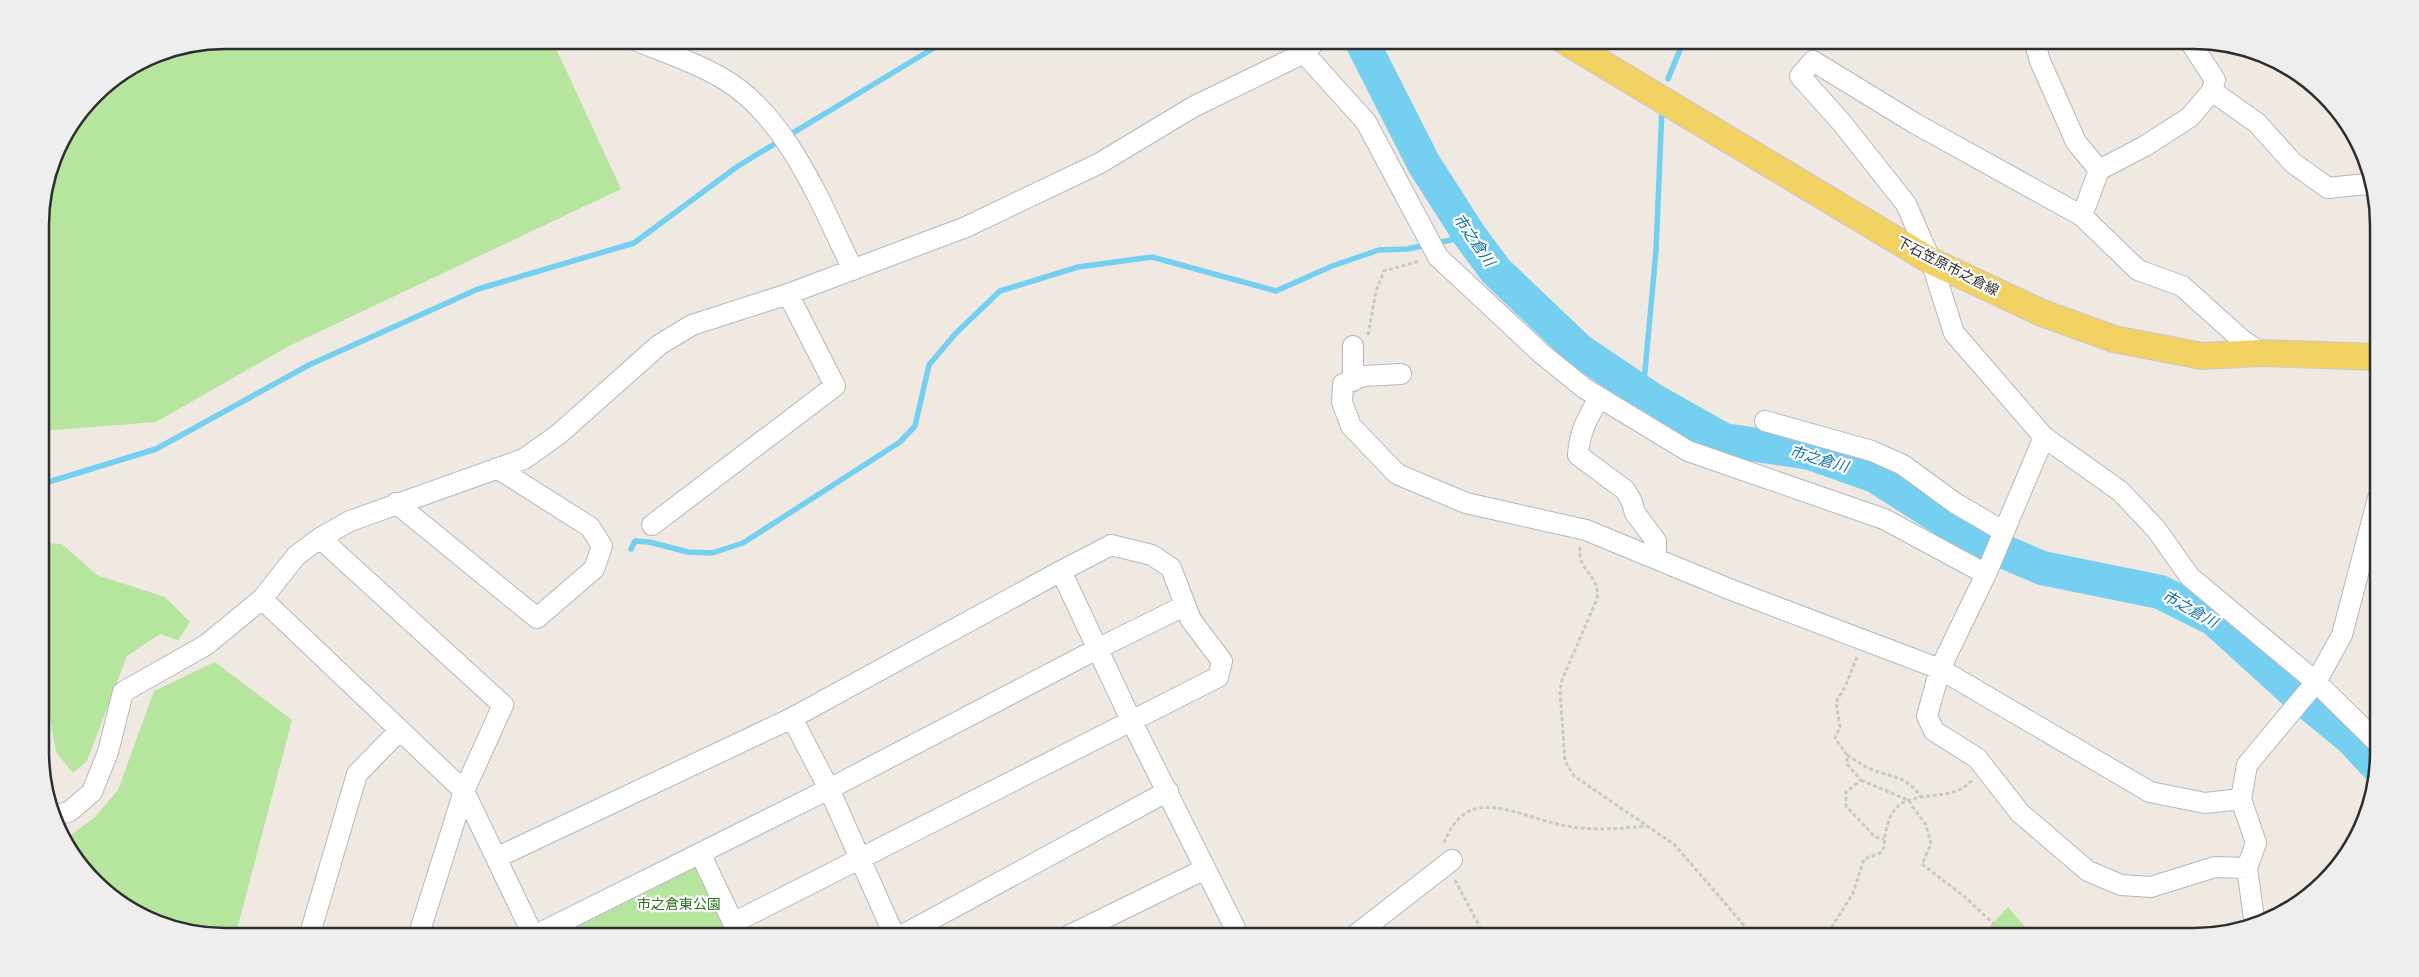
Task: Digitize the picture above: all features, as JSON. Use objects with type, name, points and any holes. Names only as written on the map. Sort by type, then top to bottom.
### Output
[{"type":"main road","name":"下石笠原市之倉線","points":[[1578,49],[1932,261],[2042,313],[2114,339],[2202,356],[2261,353],[2370,357]]},
{"type":"street","points":[[656,49],[721,77],[740,90],[776,128],[798,158],[854,270]]},
{"type":"street","points":[[60,815],[70,811],[92,792],[108,752],[124,692],[206,645],[262,599],[296,556],[320,538],[350,521],[396,503],[524,459],[559,434],[659,345],[692,325],[788,294],[966,227],[1091,167],[1193,107],[1306,49]]},
{"type":"street","points":[[1311,49],[1366,122],[1438,257],[1542,354],[1584,388],[1688,451],[1884,519],[1986,574]]},
{"type":"street","points":[[2037,49],[2040,61],[2076,142],[2099,170]]},
{"type":"street","points":[[2082,216],[2099,170],[2145,146],[2190,117],[2212,91],[2215,80],[2195,49]]},
{"type":"street","points":[[2261,353],[2241,339],[2182,286],[2138,270],[2102,238],[2082,216],[1916,124],[1813,61],[1800,76],[1842,123],[1906,204],[1932,261],[1954,333],[2044,437],[2120,491],[2156,529],[2190,577],[2316,682],[2370,735]]},
{"type":"street","points":[[2212,91],[2257,123],[2293,163],[2328,188],[2365,184]]},
{"type":"street","points":[[652,525],[835,386],[788,294]]},
{"type":"street","points":[[1353,381],[1360,342]]},
{"type":"street","points":[[1401,374],[1364,376],[1344,384],[1342,402],[1351,426],[1397,474],[1466,503],[1572,525],[1586,530],[1729,589],[1940,669],[2150,792],[2205,803],[2241,799]]},
{"type":"street","points":[[1599,398],[1587,418],[1578,440],[1578,455],[1625,490],[1632,502],[1635,513],[1656,541],[1656,558]]},
{"type":"street","points":[[1765,421],[1872,451],[1903,465],[1955,503],[2003,531]]},
{"type":"street","points":[[2044,437],[1986,574],[1940,669],[1927,716],[1934,731],[1977,758],[2020,813],[2088,871],[2120,885],[2151,886],[2215,867],[2247,868]]},
{"type":"street","points":[[396,503],[537,618],[594,568],[602,546],[590,527],[497,468]]},
{"type":"street","points":[[320,538],[503,705],[464,791],[421,928]]},
{"type":"street","points":[[498,857],[792,718],[1111,545],[1152,556],[1171,568],[1184,606],[1191,620],[1222,661],[1218,677],[860,858],[739,928]]},
{"type":"street","points":[[2254,918],[2247,868],[2256,843],[2241,799],[2247,766],[2316,682],[2342,635],[2370,549]]},
{"type":"street","points":[[1061,571],[1097,649],[1235,928]]},
{"type":"street","points":[[262,599],[464,791],[498,857],[530,928]]},
{"type":"street","points":[[550,928],[829,789],[1097,649],[1184,606]]},
{"type":"street","points":[[792,718],[829,789],[893,928]]},
{"type":"street","points":[[312,928],[357,774],[400,730]]},
{"type":"street","points":[[914,928],[1168,790]]},
{"type":"street","points":[[700,853],[735,928]]},
{"type":"street","points":[[1365,928],[1449,862]]},
{"type":"street","points":[[1085,928],[1206,869]]},
{"type":"path","points":[[1360,342],[1384,271],[1400,265],[1438,257]]},
{"type":"path","points":[[1586,530],[1579,549],[1579,559],[1596,582],[1599,591],[1562,680],[1560,690],[1565,760],[1574,776],[1675,845],[1746,928]]},
{"type":"path","points":[[1863,640],[1845,687],[1836,702],[1840,727],[1835,738],[1847,755],[1870,769],[1902,779],[1913,785],[1921,798]]},
{"type":"path","points":[[1847,755],[1847,764],[1862,780],[1908,800],[1926,825],[1931,844],[1922,864],[1965,897],[1999,928]]},
{"type":"path","points":[[1829,928],[1853,893],[1864,859],[1880,853],[1885,846],[1884,838],[1893,810],[1908,800],[1958,790],[1970,783],[1983,765]]},
{"type":"path","points":[[1862,780],[1846,792],[1846,806],[1875,837],[1884,838]]},
{"type":"path","points":[[1482,928],[1449,862],[1443,844],[1449,829],[1472,808],[1498,807],[1563,826],[1611,830],[1647,826]]},
{"type":"green space","points":[[556,49],[621,189],[289,346],[156,422],[49,430],[50,202],[62,157],[78,127],[100,100],[127,78],[157,62],[202,50]]},
{"type":"green space","points":[[49,543],[62,544],[97,575],[165,597],[190,622],[178,640],[160,634],[127,656],[87,761],[73,773],[56,752],[49,712]]},
{"type":"green space","points":[[215,662],[292,720],[237,928],[213,928],[190,925],[157,915],[137,905],[100,877],[97,870],[91,867],[78,850],[70,836],[95,817],[118,790],[154,691]]},
{"type":"green space","name":"市之倉東公園","points":[[694,858],[729,928],[565,928]]},
{"type":"green space","points":[[2008,907],[2026,928],[1988,928]]},
{"type":"waterway","points":[[49,482],[156,449],[309,365],[478,289],[634,243],[738,166],[932,49]]},
{"type":"waterway","name":"市之倉川","points":[[1366,49],[1424,164],[1470,236],[1496,271],[1579,350],[1653,400],[1724,440],[1810,453],[1875,476],[1974,539],[2042,568],[2160,592],[2214,619],[2291,689],[2351,738],[2370,758]]},
{"type":"waterway","points":[[1668,79],[1680,49]]},
{"type":"waterway","points":[[1643,393],[1656,251],[1662,108]]},
{"type":"waterway","points":[[631,549],[635,541],[649,542],[688,552],[712,553],[743,543],[900,442],[915,426],[929,365],[956,333],[1000,291],[1078,267],[1152,257],[1276,291],[1332,266],[1379,250],[1407,249],[1470,236]]}]
